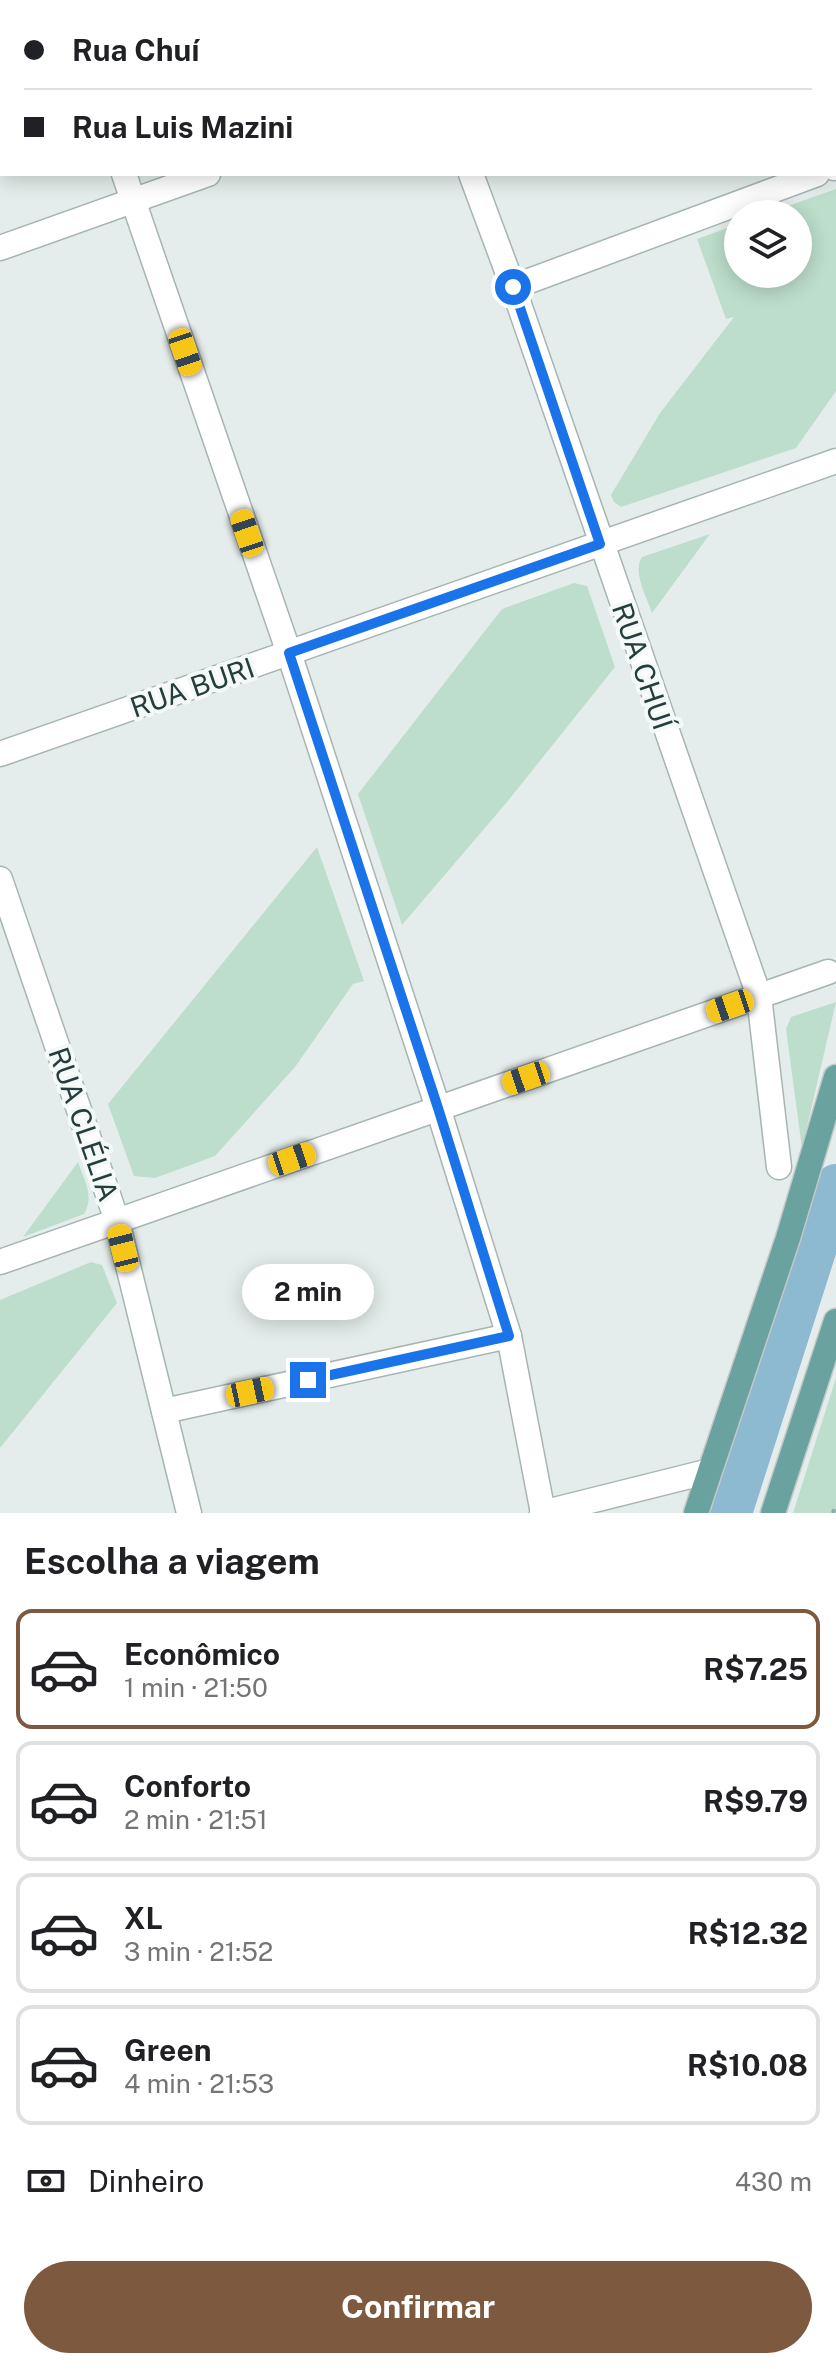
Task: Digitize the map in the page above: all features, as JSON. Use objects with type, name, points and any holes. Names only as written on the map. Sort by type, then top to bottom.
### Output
[{"type":"main road","points":[[696,1513],[788,1238],[836,1077]]},
{"type":"main road","points":[[773,1513],[836,1321]]},
{"type":"street","points":[[125,176],[289,653],[438,1108],[509,1336],[542,1513],[710,1471]]},
{"type":"street","points":[[0,248],[202,176]]},
{"type":"street","name":"RUA CHUÍ","points":[[472,176],[759,996],[779,1167]]},
{"type":"street","points":[[513,287],[812,176]]},
{"type":"street","name":"RUA BURI","points":[[0,754],[836,461]]},
{"type":"street","name":"RUA CLÉLIA","points":[[0,879],[117,1221],[189,1513]]},
{"type":"street","points":[[0,1262],[828,972]]},
{"type":"street","points":[[164,1411],[509,1336]]},
{"type":"path","points":[[833,1513],[836,1504]]},
{"type":"green space","points":[[836,189],[836,391],[796,448],[621,507],[611,495],[660,413],[734,317],[726,319],[697,239],[724,229],[724,288],[812,288],[812,200],[805,200]]},
{"type":"green space","points":[[710,534],[652,613],[639,577],[642,557]]},
{"type":"green space","points":[[574,583],[587,586],[615,667],[507,802],[402,925],[358,794],[502,609]]},
{"type":"green space","points":[[317,847],[364,981],[353,984],[295,1067],[215,1156],[155,1178],[134,1176],[108,1104]]},
{"type":"green space","points":[[836,1002],[802,1148],[786,1029],[791,1017]]},
{"type":"green space","points":[[78,1162],[89,1195],[84,1214],[23,1237]]},
{"type":"green space","points":[[91,1262],[102,1265],[117,1303],[0,1448],[0,1300]]},
{"type":"green space","points":[[836,1378],[836,1513],[793,1513]]},
{"type":"waterway","points":[[731,1513],[836,1185]]},
{"type":"route","points":[[308,1380],[509,1336],[289,653],[600,544],[513,287]]}]
